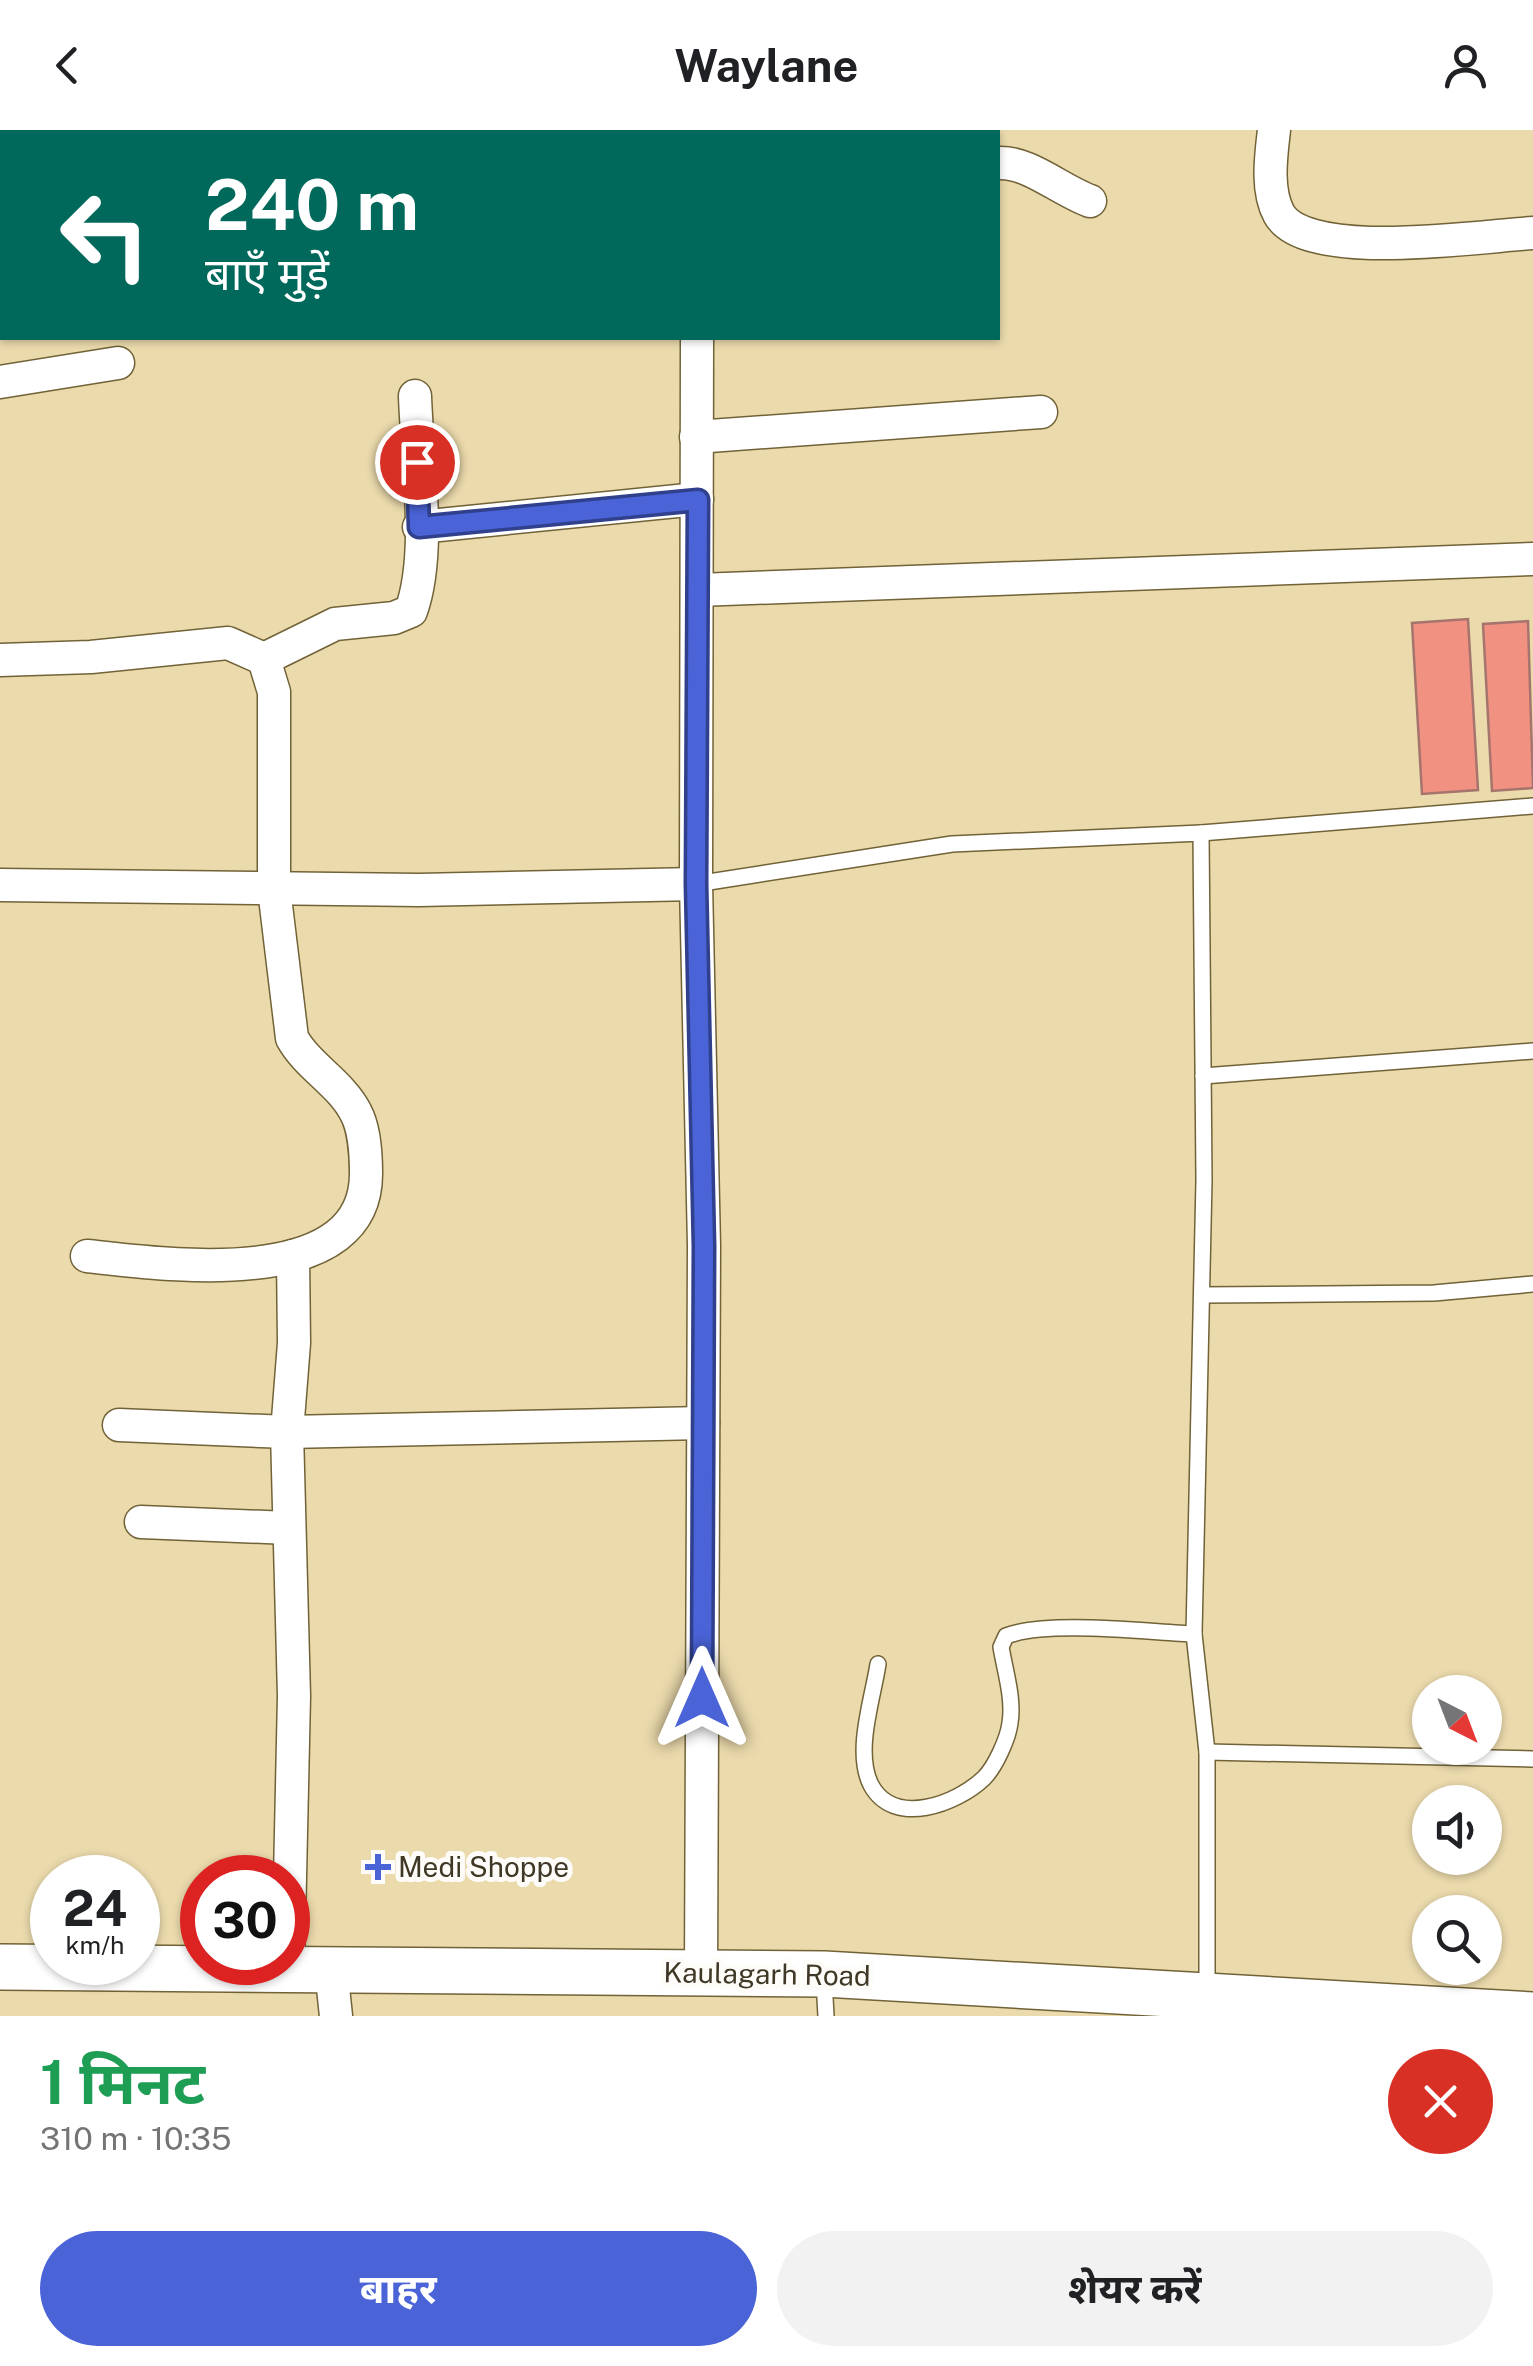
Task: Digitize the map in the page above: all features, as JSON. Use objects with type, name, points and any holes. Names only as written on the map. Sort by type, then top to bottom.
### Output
[{"type":"street","points":[[1274,130],[1272,194],[1280,216],[1310,238],[1362,243],[1533,233]]},
{"type":"street","points":[[1000,163],[1030,169],[1060,190],[1090,202]]},
{"type":"street","points":[[697,340],[696,884],[703,1131],[704,1424],[700,1971]]},
{"type":"street","points":[[0,382],[118,364]]},
{"type":"street","points":[[264,659],[335,624],[394,618],[410,611],[418,583],[415,396]]},
{"type":"street","points":[[696,437],[1041,412]]},
{"type":"street","points":[[419,527],[698,500]]},
{"type":"street","points":[[698,590],[1533,559]]},
{"type":"street","points":[[0,660],[90,657],[228,643],[264,659],[274,692],[274,889],[292,1038],[302,1057],[356,1114],[366,1164],[366,1192],[358,1209],[338,1231],[273,1264],[245,1267],[87,1256]]},
{"type":"street","points":[[0,886],[274,889],[696,884]]},
{"type":"street","points":[[293,1256],[294,1343],[286,1432],[303,1855]]},
{"type":"street","points":[[119,1425],[286,1432],[704,1424]]},
{"type":"street","points":[[141,1522],[290,1528]]},
{"type":"street","name":"Kaulagarh Road","points":[[0,1966],[180,1968]]},
{"type":"street","name":"Kaulagarh Road","points":[[310,1969],[700,1971],[825,1995],[1206,1996],[1533,2015]]},
{"type":"street","points":[[310,1971],[336,2016]]},
{"type":"lane","points":[[696,884],[952,844],[1201,833],[1533,806]]},
{"type":"lane","points":[[1201,833],[1202,1295],[1194,1634],[1208,1752],[1206,1996]]},
{"type":"lane","points":[[1203,1076],[1533,1051]]},
{"type":"lane","points":[[1202,1295],[1434,1293],[1533,1284]]},
{"type":"lane","points":[[878,1664],[865,1758],[871,1785],[891,1804],[918,1810],[952,1800],[986,1777],[1000,1751],[1010,1724],[1001,1647],[1006,1636],[1018,1631],[1068,1630],[1194,1634]]},
{"type":"lane","points":[[1208,1752],[1533,1759]]},
{"type":"building","points":[[1468,619],[1478,790],[1422,794],[1412,623]]},
{"type":"building","points":[[1528,621],[1533,788],[1492,791],[1483,624]]},
{"type":"place","name":"Medi Shoppe","points":[[378,1867]]},
{"type":"route","points":[[417,462],[419,527],[698,500],[696,884],[704,1246],[702,1698]]}]
